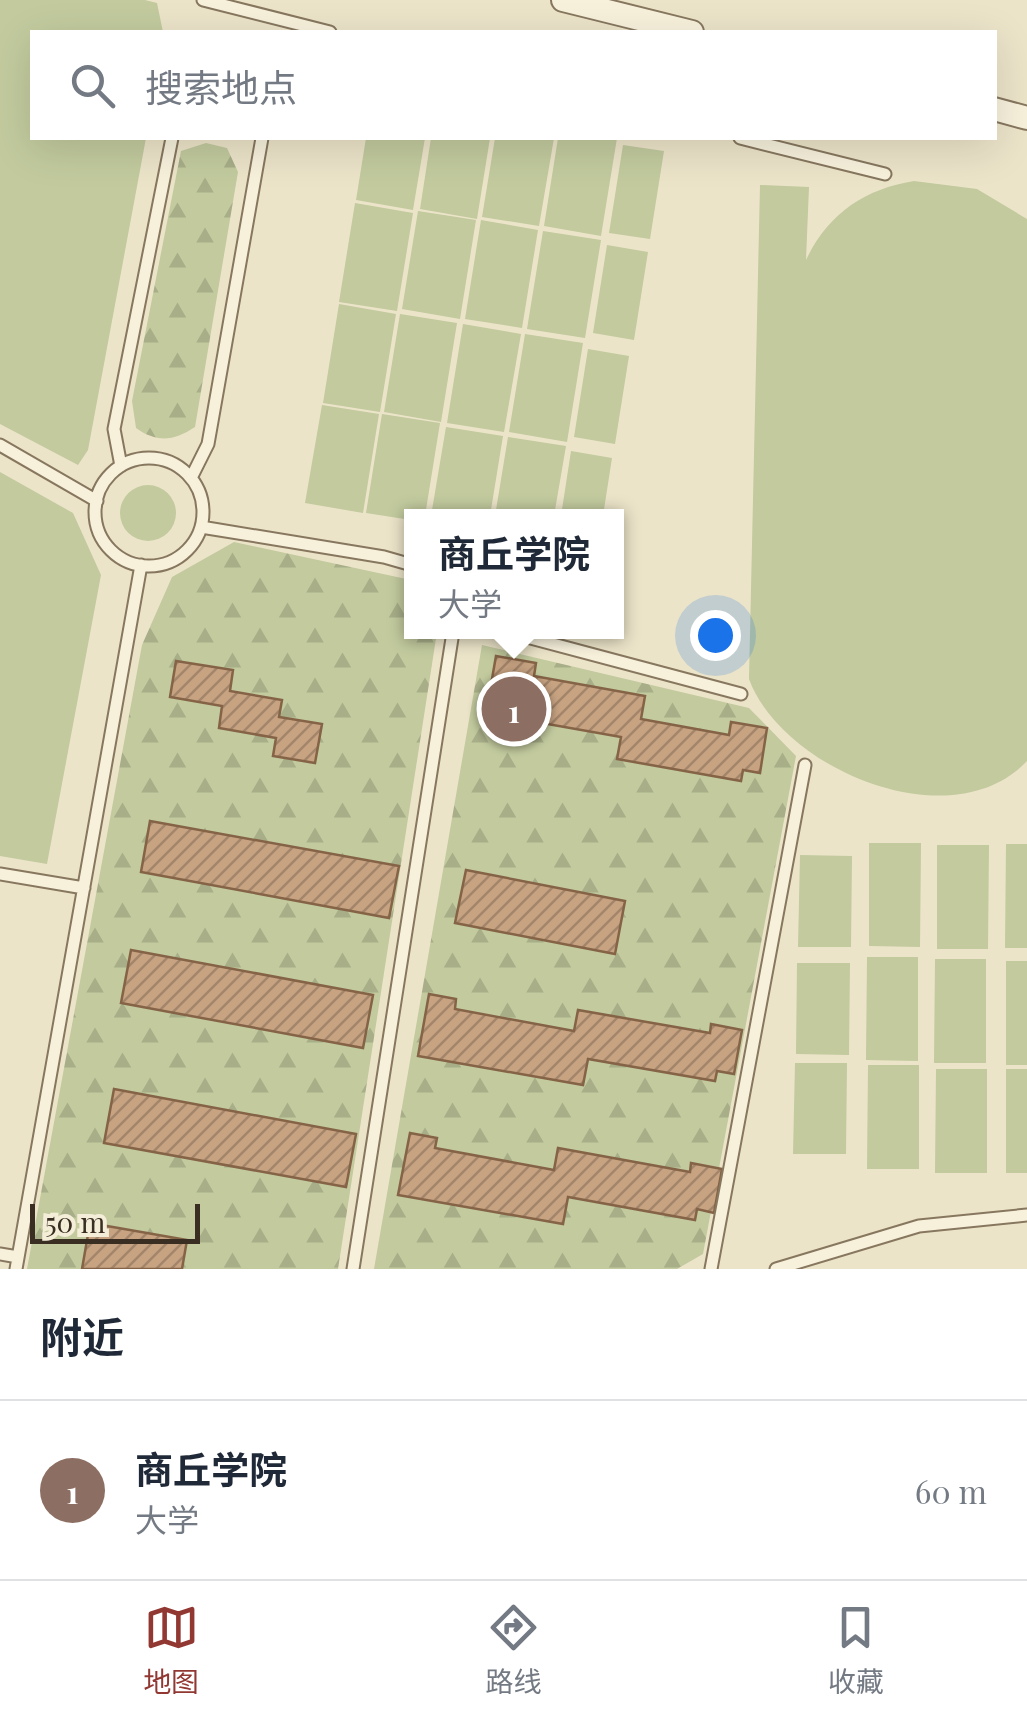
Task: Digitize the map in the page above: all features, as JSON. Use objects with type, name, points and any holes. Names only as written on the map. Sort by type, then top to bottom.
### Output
[{"type":"street","points":[[564,0],[684,30]]},
{"type":"street","points":[[997,110],[1027,118]]},
{"type":"lane","points":[[203,0],[322,30]]},
{"type":"lane","points":[[121,466],[114,428],[172,140]]},
{"type":"lane","points":[[191,478],[208,444],[262,140]]},
{"type":"lane","points":[[748,140],[885,174]]},
{"type":"lane","points":[[0,445],[97,500]]},
{"type":"lane","points":[[146,458],[159,459],[191,478],[202,502],[201,526],[178,557],[142,565],[108,546],[96,522],[97,500],[103,484],[121,466],[146,458]]},
{"type":"lane","points":[[201,526],[404,563]]},
{"type":"lane","points":[[0,1254],[17,1263],[142,565]]},
{"type":"lane","points":[[353,1269],[452,639]]},
{"type":"lane","points":[[534,639],[741,694]]},
{"type":"lane","points":[[711,1269],[804,766]]},
{"type":"lane","points":[[0,874],[84,888]]},
{"type":"lane","points":[[776,1269],[920,1226],[1027,1215]]},
{"type":"green space","points":[[0,0],[157,3],[163,30],[30,30],[30,140],[146,140],[88,450],[78,465],[0,424]]},
{"type":"green space","points":[[366,140],[425,140],[413,210],[356,200]]},
{"type":"green space","points":[[431,140],[490,140],[477,219],[420,209]]},
{"type":"green space","points":[[495,140],[554,140],[539,226],[482,217]]},
{"type":"green space","points":[[558,140],[617,140],[601,236],[544,226]]},
{"type":"green space","points":[[206,143],[227,148],[238,172],[195,427],[180,435],[158,438],[136,428],[132,401],[181,151]]},
{"type":"green space","points":[[623,145],[664,151],[650,239],[609,233]]},
{"type":"green space","points":[[914,181],[977,189],[1027,219],[1027,761],[995,784],[957,795],[915,794],[872,784],[832,766],[796,741],[767,712],[749,679],[760,185],[809,187],[806,260],[825,229],[850,206],[879,190]]},
{"type":"green space","points":[[355,203],[413,213],[397,311],[339,302]]},
{"type":"green space","points":[[418,211],[476,220],[460,319],[402,309]]},
{"type":"green space","points":[[481,220],[538,230],[522,328],[465,319]]},
{"type":"green space","points":[[543,231],[601,240],[585,338],[527,329]]},
{"type":"green space","points":[[607,245],[648,252],[634,340],[593,333]]},
{"type":"green space","points":[[339,304],[396,314],[380,412],[323,403]]},
{"type":"green space","points":[[400,314],[457,323],[441,422],[384,412]]},
{"type":"green space","points":[[463,324],[521,334],[504,432],[447,423]]},
{"type":"green space","points":[[525,334],[583,343],[567,442],[509,432]]},
{"type":"green space","points":[[588,349],[629,356],[615,444],[574,437]]},
{"type":"green space","points":[[322,405],[379,414],[363,513],[305,503]]},
{"type":"green space","points":[[382,414],[440,423],[426,509],[404,509],[404,519],[366,513]]},
{"type":"green space","points":[[446,427],[503,436],[491,509],[432,509]]},
{"type":"green space","points":[[508,437],[566,446],[555,509],[496,509]]},
{"type":"green space","points":[[571,451],[612,458],[604,509],[562,509]]},
{"type":"green space","points":[[0,472],[73,513],[101,575],[47,864],[0,856]]},
{"type":"green space","points":[[148,485],[168,493],[176,513],[168,533],[148,541],[128,533],[120,513],[128,493]]},
{"type":"green space","points":[[234,542],[404,578],[404,639],[436,639],[338,1269],[27,1269],[142,645],[172,577]]},
{"type":"green space","points":[[482,645],[749,708],[796,756],[703,1254],[677,1269],[374,1269]]},
{"type":"green space","points":[[869,843],[921,843],[920,947],[869,946]]},
{"type":"green space","points":[[1006,844],[1027,844],[1027,948],[1005,948]]},
{"type":"green space","points":[[937,845],[989,845],[988,949],[937,949]]},
{"type":"green space","points":[[800,855],[852,856],[851,947],[798,947]]},
{"type":"green space","points":[[867,957],[918,957],[918,1061],[866,1060]]},
{"type":"green space","points":[[935,959],[986,959],[986,1063],[934,1063]]},
{"type":"green space","points":[[1006,961],[1027,961],[1027,1065],[1006,1065]]},
{"type":"green space","points":[[797,963],[850,963],[849,1055],[796,1054]]},
{"type":"green space","points":[[795,1063],[847,1063],[846,1154],[793,1154]]},
{"type":"green space","points":[[868,1065],[919,1065],[919,1169],[867,1169]]},
{"type":"green space","points":[[936,1069],[987,1069],[987,1173],[935,1173]]},
{"type":"green space","points":[[1006,1069],[1027,1069],[1027,1173],[1006,1173]]},
{"type":"building","points":[[496,656],[536,663],[534,676],[645,696],[641,719],[729,735],[731,722],[767,728],[760,773],[743,770],[741,781],[617,759],[621,737],[486,713]]},
{"type":"building","points":[[176,661],[233,670],[230,691],[282,700],[279,717],[322,724],[315,763],[273,756],[276,738],[219,728],[222,706],[170,697]]},
{"type":"building","points":[[150,821],[399,866],[389,918],[141,872]]},
{"type":"building","points":[[466,870],[625,901],[615,954],[455,923]]},
{"type":"building","points":[[131,950],[373,995],[363,1048],[121,1003]]},
{"type":"building","points":[[429,994],[456,999],[455,1009],[574,1031],[578,1010],[710,1033],[711,1024],[742,1030],[734,1074],[717,1071],[715,1081],[588,1059],[583,1085],[418,1056]]},
{"type":"building","points":[[114,1089],[356,1134],[346,1187],[104,1143]]},
{"type":"building","points":[[410,1133],[437,1138],[435,1148],[554,1170],[558,1148],[690,1172],[691,1163],[722,1169],[714,1213],[697,1209],[695,1220],[568,1197],[563,1224],[398,1195]]},
{"type":"building","points":[[90,1223],[187,1240],[182,1269],[82,1269]]},
{"type":"place","name":"商丘学院","points":[[514,709]]}]
